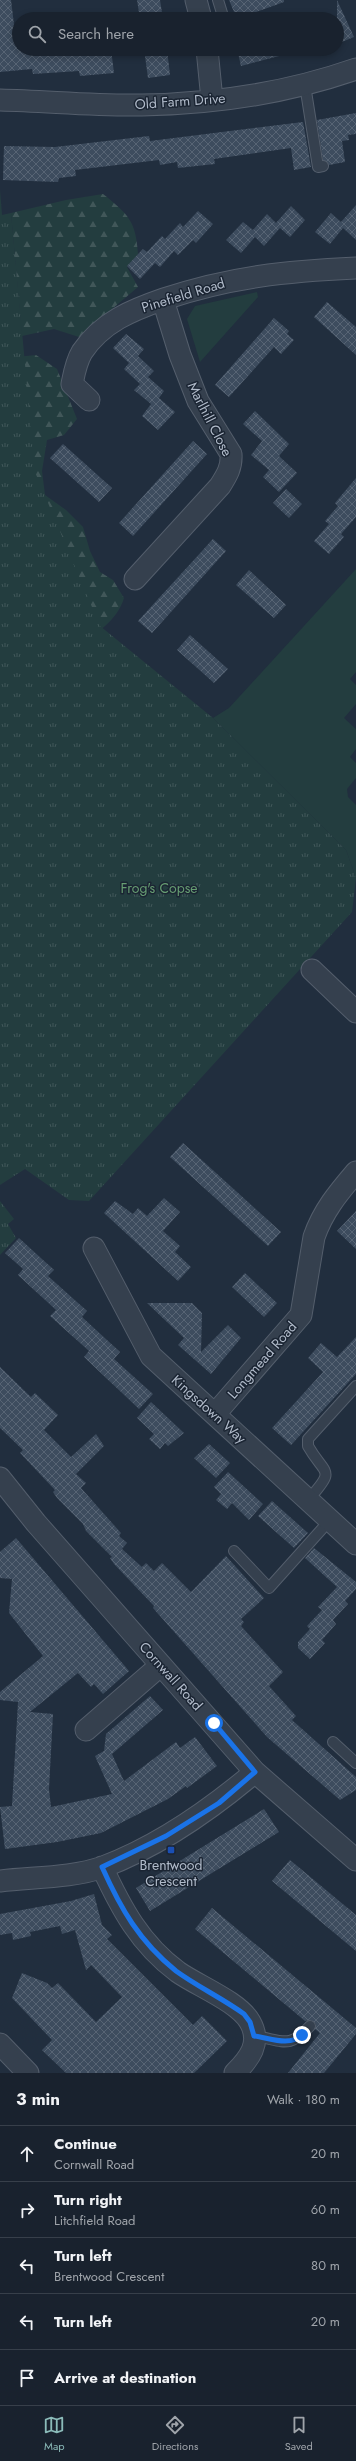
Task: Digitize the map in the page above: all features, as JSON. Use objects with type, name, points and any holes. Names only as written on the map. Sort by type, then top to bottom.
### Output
[{"type":"street","points":[[196,0],[199,12]]},
{"type":"street","points":[[208,56],[212,100]]},
{"type":"street","name":"Old Farm Drive","points":[[0,100],[140,105],[212,100],[263,95],[305,85],[356,69]]},
{"type":"street","name":"Pinefield Road","points":[[89,400],[72,384],[82,353],[96,335],[113,321],[131,311],[200,287],[238,279],[301,270],[356,268]]},
{"type":"street","name":"Marlhill Close","points":[[135,579],[220,486],[229,471],[232,462],[230,454],[198,401],[180,355],[163,300]]},
{"type":"street","points":[[312,970],[356,1012]]},
{"type":"street","name":"Longmead Road","points":[[215,1414],[301,1315],[314,1237],[318,1225],[331,1200],[356,1172]]},
{"type":"street","name":"Kingsdown Way","points":[[94,1248],[151,1356],[356,1544]]},
{"type":"street","name":"Cornwall Road","points":[[0,1478],[36,1523],[255,1772],[356,1860]]},
{"type":"street","points":[[86,1730],[161,1665]]},
{"type":"street","points":[[0,1881],[72,1873],[102,1867],[166,1836],[219,1803],[255,1772]]},
{"type":"street","points":[[102,1867],[121,1908],[137,1931],[176,1970],[244,2014],[250,2022],[254,2036],[253,2052],[249,2059],[235,2073]]},
{"type":"street","points":[[0,2044],[28,2073]]},
{"type":"lane","points":[[218,0],[222,12]]},
{"type":"lane","points":[[305,85],[318,167],[323,166]]},
{"type":"lane","points":[[308,1500],[323,1484],[326,1475],[325,1468],[308,1446],[308,1439],[356,1386]]},
{"type":"lane","points":[[234,1551],[269,1588],[330,1520]]},
{"type":"lane","points":[[333,1742],[356,1763]]},
{"type":"lane","points":[[254,2036],[288,2042],[297,2040],[310,2026]]},
{"type":"green space","name":"Frog's Copse","points":[[0,190],[2,215],[11,213],[35,472],[100,626],[213,718],[346,850],[356,878],[352,912],[89,1201],[69,1200],[25,1169],[0,1185]]},
{"type":"green space","points":[[103,194],[125,213],[133,226],[138,254],[127,267],[138,287],[79,337],[54,329],[22,336],[11,213],[66,200]]},
{"type":"green space","points":[[257,292],[258,297],[200,362],[187,319],[195,306]]},
{"type":"green space","points":[[36,355],[57,369],[77,419],[64,435],[47,440],[42,471],[45,495],[66,510],[83,527],[90,551],[100,572],[113,580],[124,598],[121,606],[111,620],[98,632],[76,646],[0,361],[7,358]]},
{"type":"green space","points":[[356,569],[356,672],[350,679],[356,685],[356,704],[344,718],[356,729],[356,749],[350,757],[356,763],[356,778],[347,789],[348,797],[356,805],[356,878],[346,850],[213,718],[229,708]]},
{"type":"green space","points":[[0,1201],[14,1219],[8,1224],[16,1238],[0,1255]]},
{"type":"building","points":[[0,0],[11,0],[12,12],[12,56],[112,56],[114,73],[80,76],[79,71],[33,74],[32,69],[0,72]]},
{"type":"building","points":[[137,0],[160,0],[162,12],[139,12]]},
{"type":"building","points":[[229,0],[284,0],[284,2],[256,12],[234,12]]},
{"type":"building","points":[[337,0],[343,12],[337,12]]},
{"type":"building","points":[[344,15],[354,37],[344,41]]},
{"type":"building","points":[[145,56],[168,56],[170,75],[148,78]]},
{"type":"building","points":[[239,56],[279,56],[241,66]]},
{"type":"building","points":[[356,113],[356,134],[348,135],[349,140],[342,141],[345,162],[329,165],[323,160],[317,120]]},
{"type":"building","points":[[303,122],[311,167],[294,170],[291,148],[214,159],[215,164],[178,168],[177,162],[160,165],[159,160],[75,170],[76,176],[59,178],[58,182],[3,180],[4,146],[55,147],[149,136],[150,141]]},
{"type":"building","points":[[356,205],[356,240],[343,228],[330,244],[315,232],[331,213],[341,222]]},
{"type":"building","points":[[291,206],[305,220],[290,237],[280,228],[264,246],[255,237],[241,253],[226,240],[243,222],[253,230],[267,214],[276,223]]},
{"type":"building","points":[[198,211],[213,224],[196,243],[193,240],[178,255],[174,251],[160,267],[155,263],[140,279],[127,266],[143,249],[147,252],[162,236],[165,239],[180,223],[183,227]]},
{"type":"building","points":[[327,302],[356,327],[356,355],[314,317]]},
{"type":"building","points":[[274,318],[289,331],[287,334],[294,340],[281,354],[274,347],[229,397],[215,385]]},
{"type":"building","points":[[126,334],[144,349],[138,356],[154,371],[148,377],[164,391],[159,398],[175,412],[158,430],[142,416],[151,404],[134,390],[140,384],[124,369],[129,363],[113,348]]},
{"type":"building","points":[[255,411],[289,444],[279,456],[297,473],[279,492],[263,477],[269,470],[251,455],[262,441],[243,424]]},
{"type":"building","points":[[193,441],[207,454],[133,536],[119,523]]},
{"type":"building","points":[[63,444],[112,488],[99,502],[50,458]]},
{"type":"building","points":[[356,478],[356,517],[341,534],[344,537],[329,554],[314,541],[329,524],[325,521],[338,506],[335,503]]},
{"type":"building","points":[[286,489],[302,504],[289,518],[273,503]]},
{"type":"building","points":[[213,539],[226,551],[152,633],[138,621]]},
{"type":"building","points":[[249,570],[286,605],[274,618],[236,585]]},
{"type":"building","points":[[190,635],[228,669],[214,683],[177,650]]},
{"type":"building","points":[[183,1143],[281,1232],[268,1246],[170,1157]]},
{"type":"building","points":[[164,1198],[180,1212],[163,1231],[180,1246],[175,1252],[191,1267],[178,1281],[104,1213],[115,1201],[133,1214],[138,1208],[147,1216]]},
{"type":"building","points":[[356,1211],[356,1249],[337,1231]]},
{"type":"building","points":[[19,1238],[54,1270],[48,1276],[87,1311],[82,1317],[120,1352],[114,1359],[153,1394],[139,1409],[84,1357],[89,1351],[50,1316],[56,1310],[18,1275],[23,1269],[5,1253]]},
{"type":"building","points":[[245,1273],[277,1303],[264,1317],[232,1287]]},
{"type":"building","points":[[147,1303],[192,1303],[202,1313],[201,1352],[228,1325],[241,1338],[211,1374],[178,1345],[184,1338]]},
{"type":"building","points":[[356,1337],[356,1374],[291,1445],[272,1428],[323,1372],[308,1358],[321,1343],[337,1357]]},
{"type":"building","points":[[0,1367],[31,1397],[35,1393],[58,1415],[44,1430],[71,1457],[96,1434],[104,1446],[76,1474],[86,1483],[81,1488],[121,1533],[119,1536],[127,1543],[122,1549],[142,1567],[146,1563],[154,1571],[162,1563],[191,1592],[226,1556],[264,1598],[241,1619],[244,1622],[241,1626],[283,1672],[269,1686],[296,1716],[292,1720],[356,1777],[356,1790],[340,1800],[267,1737],[153,1608],[154,1606],[114,1564],[110,1558],[112,1557],[86,1531],[83,1524],[57,1498],[53,1492],[55,1490],[20,1453],[23,1450],[0,1428]]},
{"type":"building","points":[[151,1402],[184,1433],[168,1446],[165,1443],[160,1449],[149,1439],[154,1434],[137,1418]]},
{"type":"building","points":[[209,1444],[230,1463],[216,1478],[194,1458]]},
{"type":"building","points":[[228,1472],[263,1504],[249,1520],[232,1503],[227,1509],[216,1500],[221,1494],[214,1487]]},
{"type":"building","points":[[272,1501],[308,1533],[294,1548],[258,1516]]},
{"type":"building","points":[[16,1538],[129,1671],[103,1694],[94,1684],[91,1687],[78,1673],[30,1712],[53,1714],[49,1789],[51,1807],[112,1794],[95,1756],[104,1751],[106,1734],[150,1696],[163,1710],[112,1754],[124,1781],[176,1742],[180,1748],[195,1737],[217,1766],[187,1788],[186,1786],[168,1799],[101,1833],[57,1842],[5,1849],[0,1807],[12,1806],[18,1702],[0,1700],[0,1692],[43,1656],[9,1613],[12,1579],[0,1578],[0,1552]]},
{"type":"building","points":[[314,1548],[356,1582],[356,1589],[345,1601],[348,1604],[333,1620],[336,1624],[322,1640],[325,1643],[310,1659],[298,1648],[298,1642],[310,1629],[307,1626],[322,1610],[318,1607],[337,1587],[305,1558]]},
{"type":"building","points":[[264,1809],[279,1832],[150,1911],[136,1888]]},
{"type":"building","points":[[290,1860],[356,1915],[356,1951],[272,1881]]},
{"type":"building","points":[[94,1894],[102,1925],[112,1935],[107,1939],[193,2025],[202,2016],[227,2041],[194,2073],[66,2073],[42,2050],[52,2040],[12,1998],[22,1973],[47,1983],[52,1988],[58,1983],[96,2022],[122,1997],[91,1965],[86,1970],[75,1930],[62,1934],[60,1926],[30,1932],[31,1936],[13,1940],[12,1933],[0,1935],[0,1914],[71,1901]]},
{"type":"building","points":[[212,1908],[356,2028],[356,2034],[324,2073],[288,2073],[320,2033],[315,2029],[316,2024],[311,2020],[305,2021],[195,1929]]},
{"type":"place","name":"Brentwood Crescent","points":[[171,1850]]},
{"type":"route","points":[[214,1723],[255,1772],[219,1803],[166,1836],[102,1867],[121,1908],[137,1931],[160,1956],[176,1970],[244,2014],[250,2022],[254,2036],[288,2042],[297,2040],[302,2035]]}]
